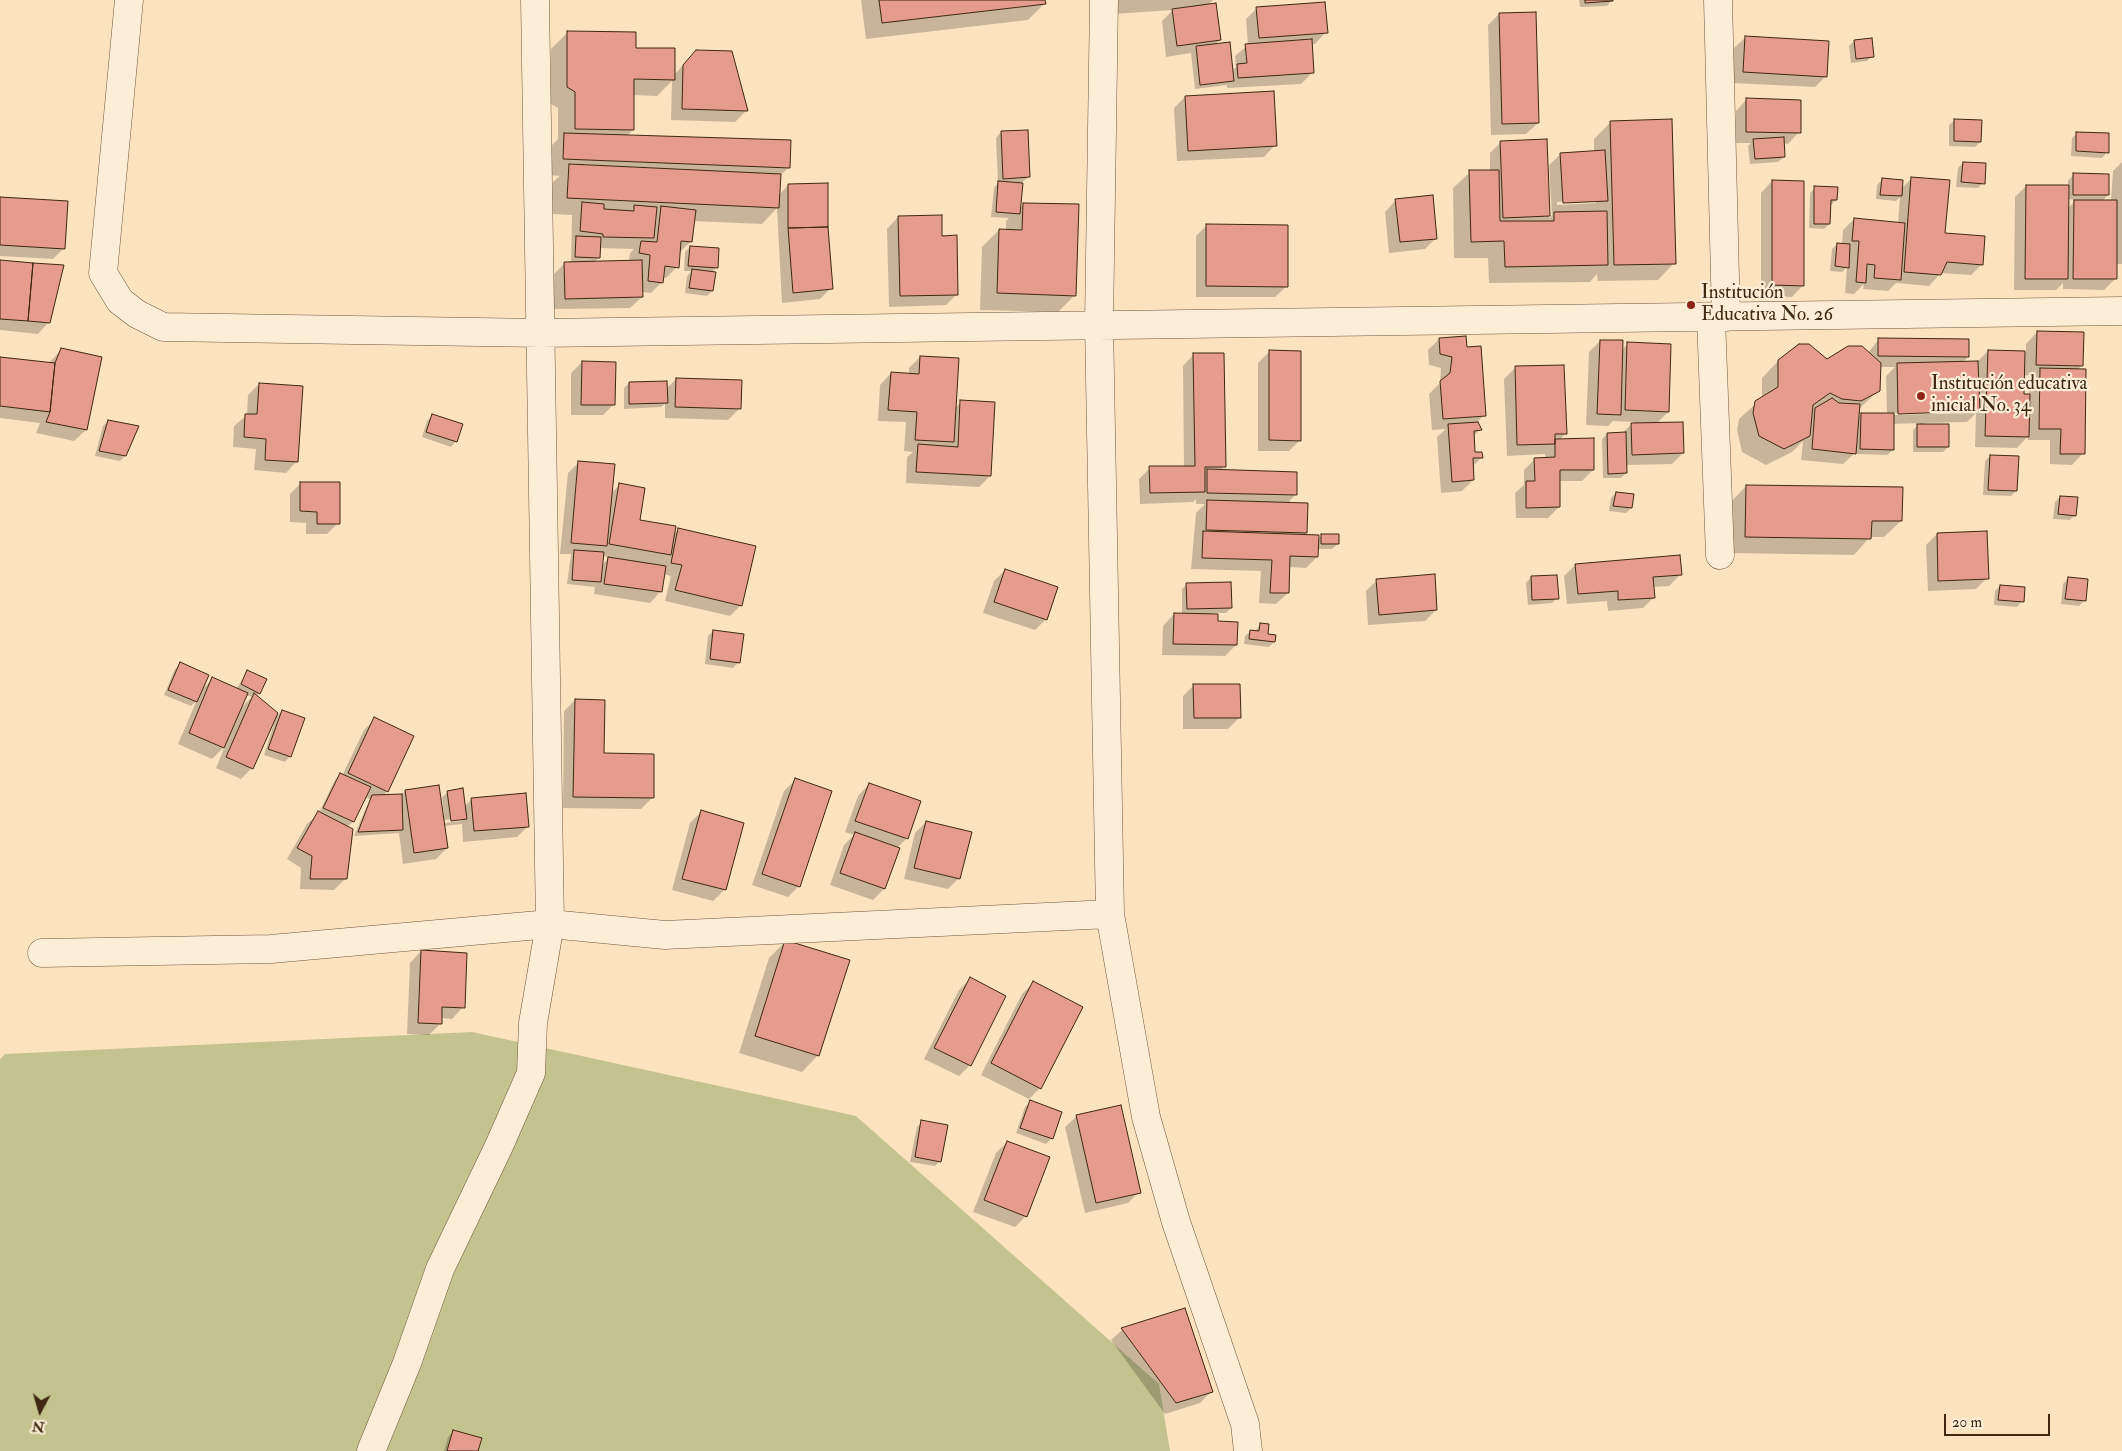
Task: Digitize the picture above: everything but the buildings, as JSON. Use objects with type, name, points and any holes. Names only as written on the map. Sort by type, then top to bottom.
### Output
[{"type":"street","points":[[129,0],[103,273],[120,301],[137,314],[163,327],[542,332],[1099,323],[1718,318],[2122,311]]},
{"type":"street","points":[[371,1451],[406,1363],[440,1269],[499,1146],[530,1073],[534,1023],[550,924],[542,332],[535,0]]},
{"type":"street","points":[[1104,0],[1099,323],[1110,914],[1146,1117],[1176,1222],[1245,1424],[1248,1451]]},
{"type":"street","points":[[1718,0],[1720,555]]},
{"type":"street","points":[[42,953],[271,949],[550,924],[665,935],[1110,914]]},
{"type":"shaded area","points":[[472,1032],[856,1116],[1159,1384],[1170,1451],[0,1451],[0,1059],[5,1054]]},
{"type":"place","name":"Institución Educativa No. 26","points":[[1691,305]]},
{"type":"place","name":"Institución educativa inicial No. 34","points":[[1921,396]]}]
